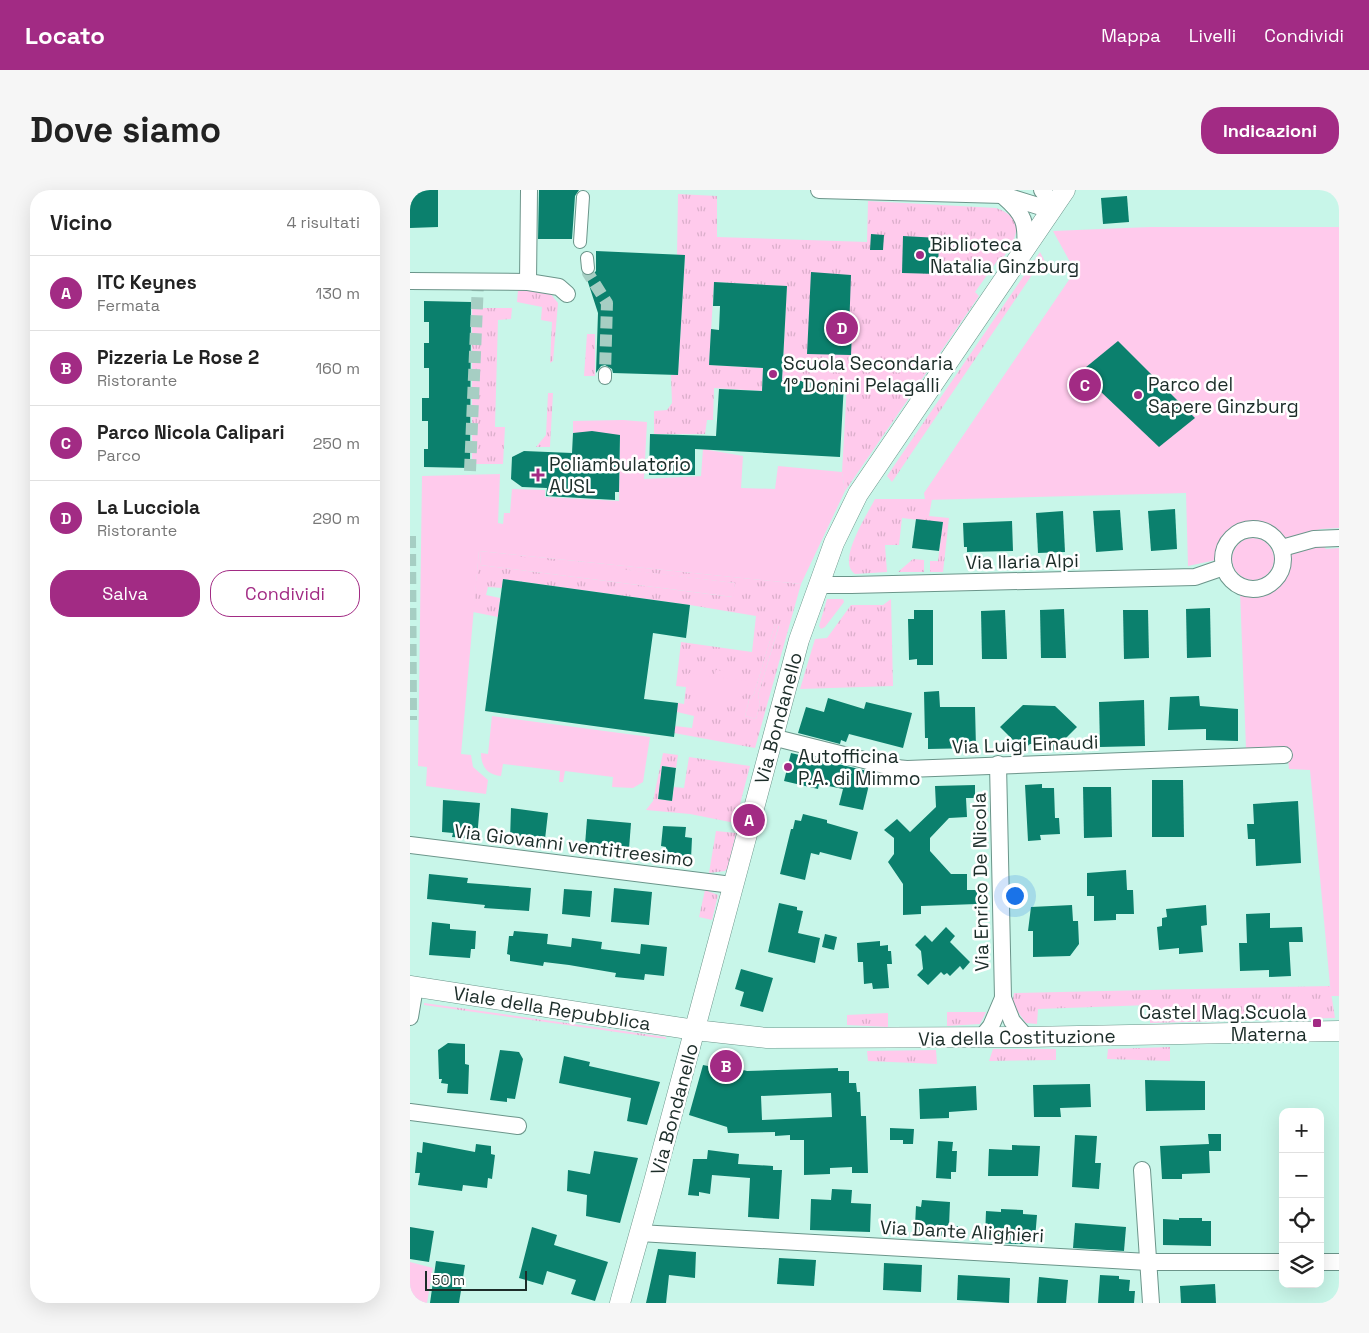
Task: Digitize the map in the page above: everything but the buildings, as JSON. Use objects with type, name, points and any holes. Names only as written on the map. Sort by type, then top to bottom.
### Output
[{"type":"street","points":[[528,282],[529,190]]},
{"type":"street","points":[[819,190],[922,191],[1003,196],[1038,206],[1054,195]]},
{"type":"street","name":"Via Bondanello","points":[[620,1303],[799,640],[834,543],[858,494],[1025,249],[1054,195]]},
{"type":"street","points":[[1003,196],[1024,218],[1026,231],[1025,249]]},
{"type":"street","points":[[580,242],[583,197]]},
{"type":"street","points":[[410,281],[528,282],[559,287],[567,294]]},
{"type":"street","points":[[1261,529],[1277,540],[1282,548],[1284,557],[1279,576],[1265,588],[1248,589],[1240,587],[1227,575],[1223,556],[1226,545],[1233,536],[1242,530],[1261,529]]},
{"type":"street","points":[[1282,548],[1314,539],[1339,538]]},
{"type":"street","name":"Via Ilaria Alpi","points":[[820,581],[828,585],[851,585],[1195,577],[1224,567]]},
{"type":"street","name":"Via Luigi Einaudi","points":[[772,737],[896,768],[1284,755]]},
{"type":"street","name":"Via Enrico De Nicola","points":[[998,764],[1003,998],[1012,1021],[1026,1037]]},
{"type":"street","name":"Via Giovanni ventitreesimo","points":[[410,845],[732,885]]},
{"type":"street","points":[[410,1017],[413,986]]},
{"type":"street","name":"Viale della Repubblica","points":[[413,986],[695,1030]]},
{"type":"street","name":"Via Enrico De Nicola","points":[[982,1037],[991,1026],[1003,998]]},
{"type":"street","name":"Via della Costituzione","points":[[695,1030],[767,1038],[1026,1037],[1339,1031]]},
{"type":"street","points":[[410,1112],[518,1126]]},
{"type":"street","points":[[1142,1170],[1151,1303]]},
{"type":"street","name":"Via Dante Alighieri","points":[[639,1233],[1148,1262],[1279,1262]]},
{"type":"street","points":[[1324,1262],[1339,1262]]},
{"type":"green space","points":[[678,194],[717,196],[717,237],[867,242],[868,201],[996,208],[1006,212],[1016,223],[1015,236],[1012,243],[1003,258],[1000,257],[975,292],[979,296],[845,491],[842,472],[847,384],[782,380],[787,286],[714,282],[709,365],[763,368],[762,391],[714,388],[713,420],[707,420],[705,434],[654,434],[654,411],[667,410],[672,403],[671,375],[678,375],[685,256],[677,255]]},
{"type":"green space","points":[[1150,227],[1339,227],[1339,528],[1321,529],[1284,540],[1274,529],[1259,523],[1252,523],[1238,528],[1226,536],[1218,548],[1216,560],[1188,566],[1186,493],[925,500],[924,493],[1075,271],[1053,231]]},
{"type":"green space","points":[[1040,252],[1049,269],[1046,273],[1038,266],[892,482],[887,476]]},
{"type":"green space","points":[[518,290],[549,292],[558,303],[553,361],[550,363],[552,322],[541,320],[542,307],[517,302]]},
{"type":"green space","points":[[472,308],[512,308],[511,319],[498,320],[495,427],[505,427],[503,464],[472,464]]},
{"type":"green space","points":[[587,334],[595,334],[595,376],[584,376]]},
{"type":"green space","points":[[548,393],[553,393],[550,447],[536,447],[546,435]]},
{"type":"green space","points":[[623,420],[647,422],[644,479],[701,476],[703,449],[743,456],[741,488],[775,489],[778,466],[842,472],[845,491],[801,584],[479,551],[461,754],[471,755],[473,767],[488,780],[486,794],[426,786],[427,767],[418,766],[422,476],[500,474],[498,523],[503,524],[504,513],[510,513],[512,489],[545,490],[545,497],[619,501],[620,435],[573,433],[573,421]]},
{"type":"green space","points":[[875,499],[932,499],[929,516],[949,518],[943,572],[930,572],[930,561],[938,561],[943,523],[902,518],[899,545],[885,545],[887,572],[855,574],[850,568],[851,549]]},
{"type":"green space","points":[[1257,538],[1265,541],[1271,547],[1274,559],[1271,571],[1265,577],[1249,580],[1241,577],[1235,571],[1232,555],[1235,547],[1241,541]]},
{"type":"green space","points":[[1323,545],[1326,549],[1339,548],[1339,996],[1331,996],[1310,770],[1289,769],[1287,747],[1246,748],[1240,591],[1258,593],[1275,587],[1286,574],[1288,555]]},
{"type":"green space","points":[[479,551],[801,584],[755,748],[674,733],[675,726],[692,728],[694,716],[677,712],[678,703],[684,704],[686,687],[676,686],[681,642],[752,652],[756,616],[503,579],[502,588],[488,587],[486,595],[500,598],[498,617],[473,612]],"holes":[[[481,553],[735,583],[732,597],[480,565]],[[775,624],[779,626],[758,695],[760,704],[756,719],[745,716],[749,700],[754,694]]]},
{"type":"green space","points":[[481,552],[735,583],[733,597],[480,565]]},
{"type":"green space","points":[[913,559],[924,560],[924,572],[898,572]]},
{"type":"green space","points":[[827,599],[843,599],[844,602],[825,627],[821,629],[819,626]]},
{"type":"green space","points":[[891,599],[893,686],[800,689],[815,639],[827,638],[851,605],[883,605]]},
{"type":"green space","points":[[775,624],[779,625],[758,695],[760,704],[756,719],[745,716],[749,700],[754,694]]},
{"type":"green space","points":[[716,670],[724,671],[723,678],[749,681],[744,694],[736,702],[716,707],[706,703],[697,696],[691,686],[689,673],[714,677]]},
{"type":"green space","points":[[492,716],[650,737],[643,782],[633,788],[612,787],[613,777],[565,771],[563,782],[559,782],[560,771],[503,764],[501,776],[492,774],[484,766],[481,753],[488,754]]},
{"type":"green space","points":[[663,753],[678,755],[676,768],[662,766],[658,799],[672,801],[674,787],[684,788],[689,757],[750,766],[735,823],[690,814],[646,810],[653,801]]},
{"type":"green space","points":[[716,831],[736,833],[728,867],[725,871],[709,873]]},
{"type":"green space","points":[[705,890],[718,895],[712,920],[699,917]]},
{"type":"green space","points":[[1330,986],[1335,1018],[1150,1023],[1150,1005],[1038,1009],[1037,1024],[1026,1023],[1012,1004],[1014,993]]},
{"type":"green space","points":[[424,1003],[666,1037],[666,1039],[424,1005]]},
{"type":"green space","points":[[947,1012],[986,1012],[980,1024],[947,1026]]},
{"type":"green space","points":[[888,1013],[888,1027],[847,1025],[847,1015]]},
{"type":"green space","points":[[1170,1047],[1170,1061],[1107,1059],[1108,1049]]},
{"type":"green space","points":[[993,1049],[1056,1049],[1056,1060],[989,1061]]},
{"type":"green space","points":[[936,1050],[937,1064],[868,1061],[867,1051]]},
{"type":"green space","points":[[410,1262],[433,1268],[427,1303],[410,1303]]},
{"type":"tunnel","points":[[588,268],[588,273],[607,303],[605,373]]},
{"type":"tunnel","points":[[470,471],[478,282]]},
{"type":"tunnel","points":[[410,536],[411,720]]},
{"type":"place","name":"Biblioteca Natalia Ginzburg","points":[[920,255]]},
{"type":"place","name":"La Lucciola","points":[[842,328]]},
{"type":"place","name":"Scuola Secondaria 1° Donini Pelagalli","points":[[773,374]]},
{"type":"place","name":"Parco Nicola Calipari","points":[[1085,385]]},
{"type":"place","name":"Parco del Sapere Ginzburg","points":[[1138,395]]},
{"type":"place","name":"Poliambulatorio AUSL","points":[[538,475]]},
{"type":"place","name":"Autofficina P.A. di Mimmo","points":[[788,767]]},
{"type":"place","name":"ITC Keynes","points":[[749,820]]},
{"type":"place","name":"Castel Mag.Scuola Materna","points":[[1317,1023]]},
{"type":"place","name":"Pizzeria Le Rose 2","points":[[726,1066]]}]
